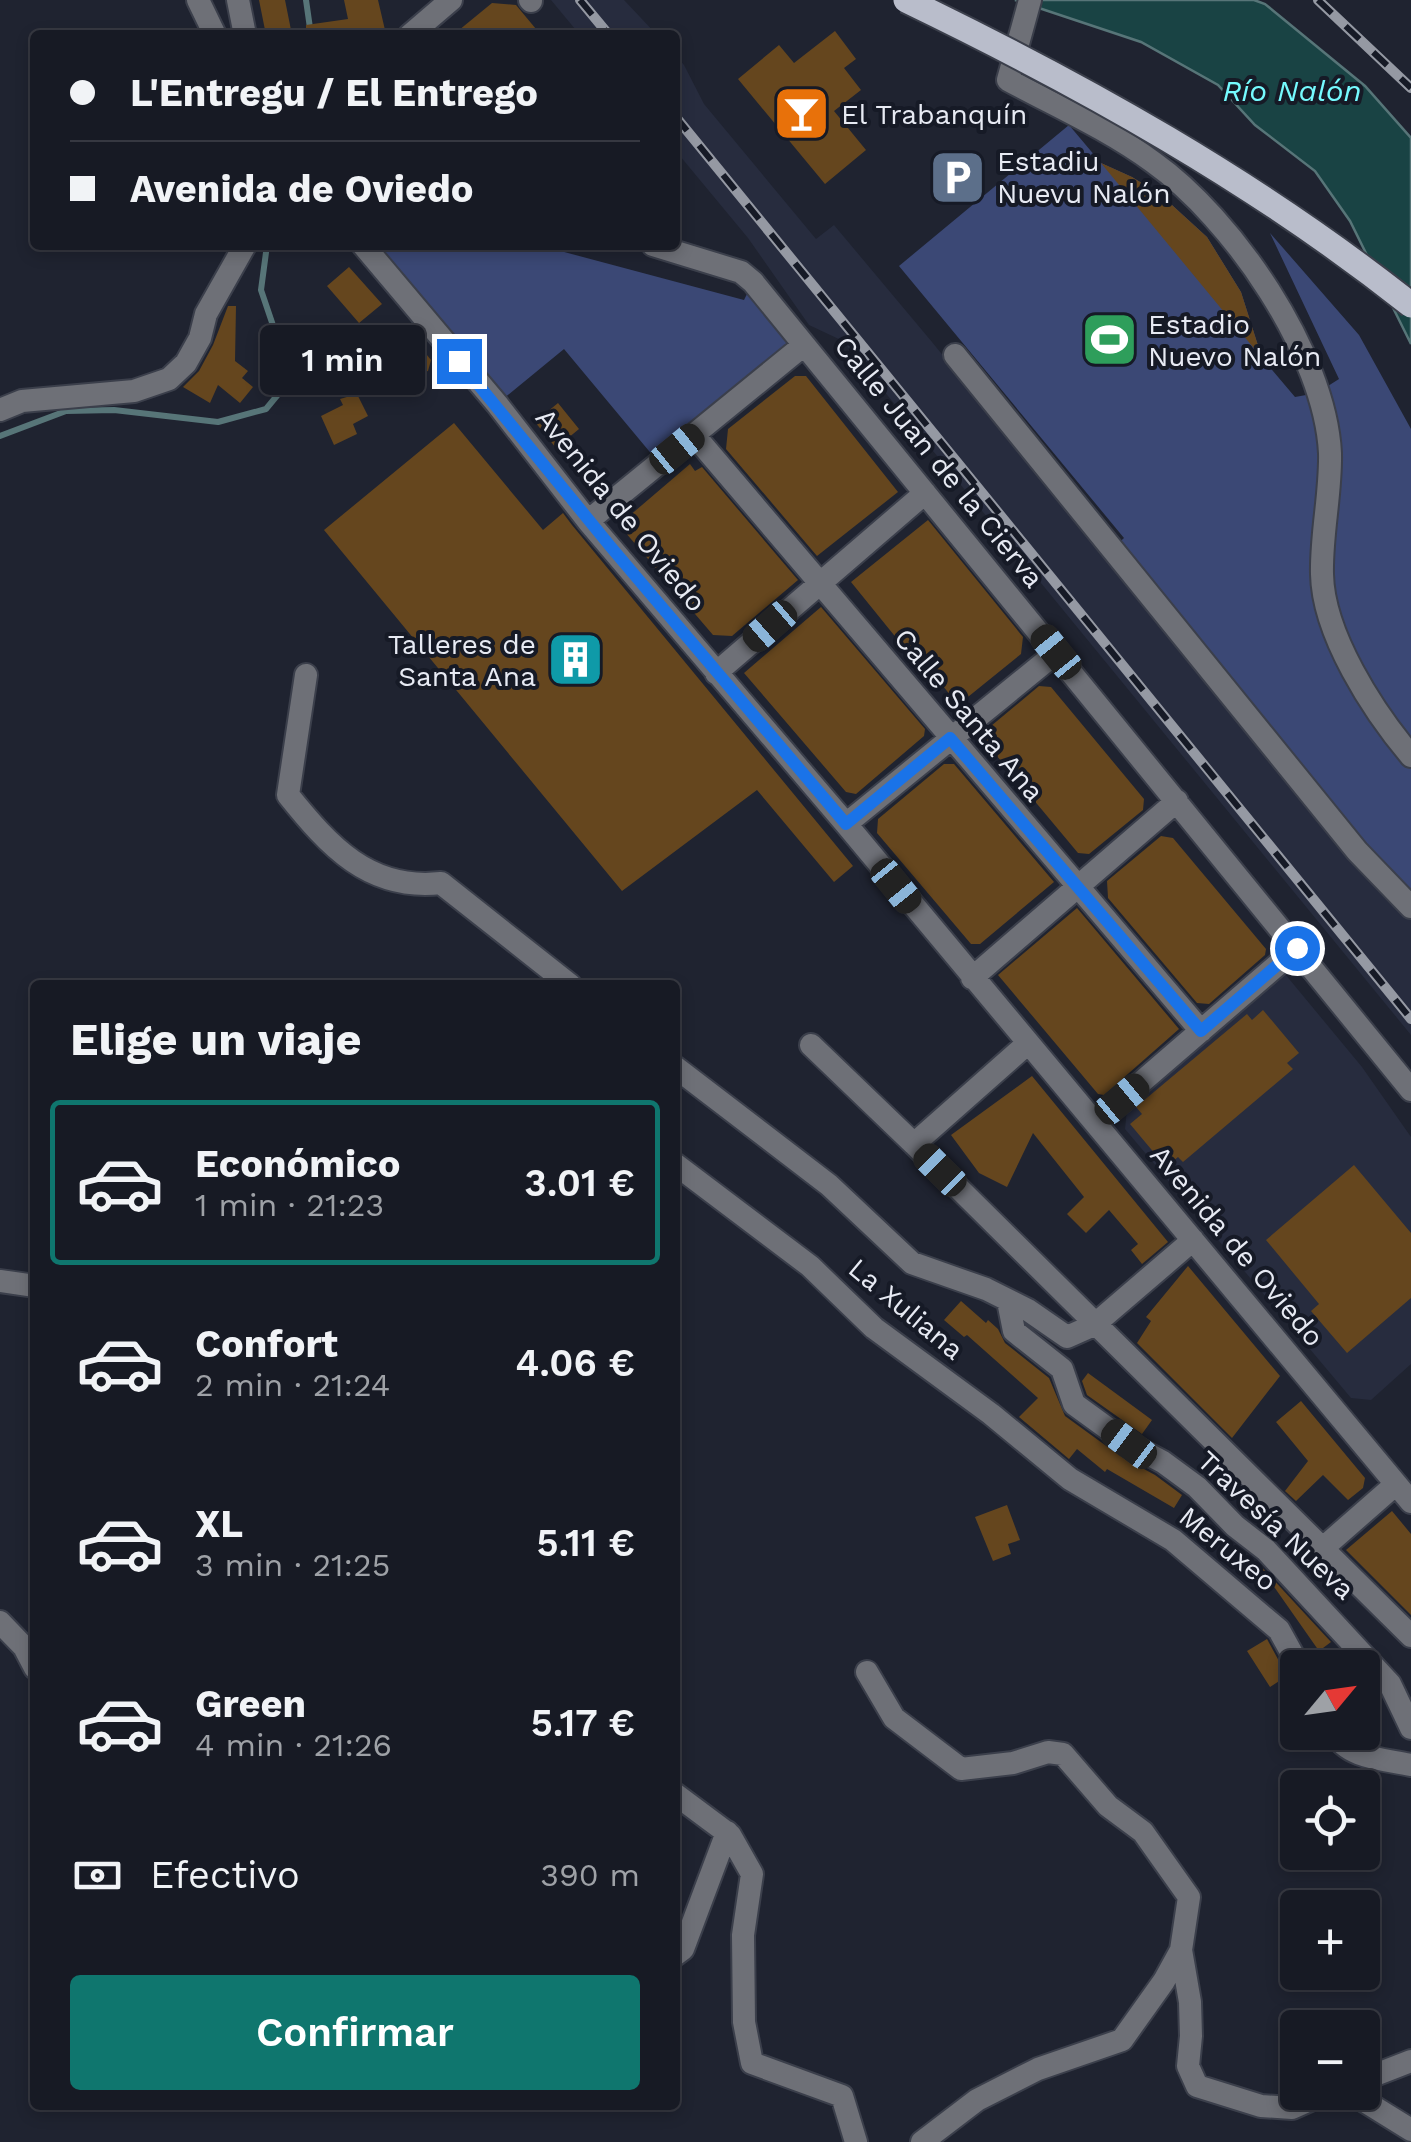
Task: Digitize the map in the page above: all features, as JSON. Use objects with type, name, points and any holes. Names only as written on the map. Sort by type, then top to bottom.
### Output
[{"type":"main road","points":[[906,0],[1048,69],[1266,199],[1411,305]]},
{"type":"street","points":[[198,0],[213,30]]},
{"type":"street","points":[[238,0],[244,30]]},
{"type":"street","points":[[416,30],[451,0]]},
{"type":"street","points":[[1030,0],[1008,80],[1120,140],[1185,187],[1220,222],[1294,335],[1326,426],[1330,454],[1322,577],[1332,621],[1347,658],[1391,732],[1411,756]]},
{"type":"street","points":[[0,410],[22,401],[134,390],[169,379],[186,363],[200,338],[206,314],[242,250]]},
{"type":"street","name":"Avenida de Oviedo","points":[[366,250],[497,404],[588,521],[846,824],[1403,1493]]},
{"type":"street","name":"Calle Juan de la Cierva","points":[[669,250],[741,272],[754,282],[1411,1090]]},
{"type":"street","points":[[588,521],[804,344]]},
{"type":"street","points":[[954,355],[1357,852],[1411,906]]},
{"type":"street","name":"Calle Santa Ana","points":[[694,435],[1201,1031]]},
{"type":"street","points":[[716,673],[926,493]]},
{"type":"street","points":[[846,824],[1056,652]]},
{"type":"street","points":[[306,675],[288,795],[325,841],[375,876],[423,885],[441,883],[564,980]]},
{"type":"street","points":[[972,978],[1177,802]]},
{"type":"street","points":[[1095,1122],[1297,948]]},
{"type":"street","points":[[914,1144],[1027,1044]]},
{"type":"street","points":[[812,1046],[1411,1636]]},
{"type":"street","name":"La Xuliana","points":[[680,1071],[829,1185],[912,1263],[986,1289],[1067,1337],[1094,1325]]},
{"type":"street","name":"La Xuliana","points":[[680,1168],[810,1266],[874,1328],[1099,1499]]},
{"type":"street","points":[[1094,1325],[1192,1240]]},
{"type":"street","points":[[0,1281],[30,1285]]},
{"type":"street","name":"Travesía Nueva","points":[[1008,1301],[1014,1331],[1062,1369],[1074,1404],[1197,1487],[1266,1550],[1390,1684],[1411,1728]]},
{"type":"street","points":[[1322,1548],[1403,1493]]},
{"type":"street","name":"Meruxeo","points":[[1099,1499],[1173,1540],[1279,1630],[1290,1650]]},
{"type":"street","points":[[0,1622],[30,1658]]},
{"type":"street","points":[[867,1672],[894,1718],[961,1769],[1013,1763],[1048,1752],[1063,1754],[1108,1806],[1144,1832],[1189,1897],[1182,1950],[1190,2002],[1188,2066],[1196,2086],[1262,2106],[1280,2107]]},
{"type":"street","points":[[1350,1750],[1411,1765]]},
{"type":"street","points":[[680,1798],[727,1832],[752,1874],[743,1935],[744,2022],[752,2063],[842,2096],[856,2142]]},
{"type":"street","points":[[680,1951],[727,1832]]},
{"type":"street","points":[[922,2142],[976,2100],[1038,2069],[1122,2040],[1182,1950]]},
{"type":"street","points":[[1380,2073],[1411,2061]]},
{"type":"street","points":[[1379,2110],[1411,2130]]},
{"type":"shaded area","points":[[551,0],[624,0],[652,30],[576,30]]},
{"type":"shaded area","points":[[680,61],[704,104],[816,239],[834,225],[1351,859],[1389,893],[1411,920],[1411,1035],[843,341],[809,325],[748,238],[680,156]]},
{"type":"shaded area","points":[[1069,125],[1101,163],[1161,195],[1207,237],[1241,292],[1262,358],[1295,397],[1317,393],[1339,379],[1270,233],[1359,335],[1411,429],[1411,907],[1112,549],[1124,538],[899,266]]},
{"type":"shaded area","points":[[367,250],[557,250],[744,300],[753,282],[804,345],[659,463],[564,349],[497,404]]},
{"type":"shaded area","points":[[1285,974],[1362,1067],[1411,1137],[1411,1364],[1371,1400],[1351,1398],[1125,1129],[1127,1109]]},
{"type":"water","name":"Río Nalón","points":[[1015,0],[1254,0],[1265,4],[1365,86],[1411,138],[1411,344],[1350,221],[1315,171],[1255,125],[1218,85],[1141,42]]},
{"type":"building","points":[[259,0],[285,0],[291,30],[265,30]]},
{"type":"building","points":[[344,0],[378,0],[385,30],[306,30],[306,25],[348,19]]},
{"type":"building","points":[[492,3],[516,5],[537,30],[459,30]]},
{"type":"building","name":"El Trabanquín","points":[[835,31],[856,59],[844,68],[861,90],[834,111],[866,150],[825,184],[738,79],[779,45],[794,63]]},
{"type":"building","points":[[1101,163],[1161,195],[1207,237],[1241,292],[1262,358]]},
{"type":"building","points":[[349,267],[382,304],[359,323],[327,286]]},
{"type":"building","points":[[228,306],[236,306],[235,361],[248,371],[242,378],[253,387],[240,403],[218,385],[210,403],[183,387],[199,371]]},
{"type":"building","points":[[405,328],[431,360],[428,371],[388,380],[376,353]]},
{"type":"building","points":[[795,376],[806,376],[898,492],[817,556],[726,449],[728,429]]},
{"type":"building","points":[[357,394],[368,416],[353,424],[357,434],[334,445],[321,416],[343,405],[340,399]]},
{"type":"building","points":[[558,403],[579,429],[556,448],[535,422]]},
{"type":"building","points":[[454,423],[543,530],[563,513],[853,866],[834,882],[757,790],[622,891],[324,530]]},
{"type":"building","points":[[690,464],[695,471],[702,467],[798,580],[732,636],[713,635],[625,532],[631,521],[628,517]]},
{"type":"building","points":[[928,520],[1023,637],[1021,654],[958,705],[943,686],[936,687],[851,582]]},
{"type":"building","points":[[821,607],[925,729],[924,736],[856,794],[846,792],[744,673]]},
{"type":"building","points":[[1039,686],[1051,687],[1144,799],[1143,810],[1089,854],[1078,853],[986,743],[985,731]]},
{"type":"building","points":[[944,764],[954,764],[1054,882],[980,944],[971,944],[877,833],[878,819]]},
{"type":"building","points":[[1161,836],[1173,838],[1266,949],[1265,955],[1209,1004],[1197,1003],[1108,898],[1107,881]]},
{"type":"building","points":[[1077,908],[1179,1029],[1104,1095],[1098,1094],[998,975]]},
{"type":"building","points":[[1263,1010],[1299,1053],[1287,1063],[1293,1069],[1183,1162],[1178,1157],[1166,1167],[1130,1124],[1142,1114],[1136,1107],[1247,1014],[1252,1020]]},
{"type":"building","points":[[1032,1076],[1168,1242],[1142,1264],[1131,1250],[1138,1244],[1109,1210],[1086,1233],[1067,1214],[1084,1197],[1033,1133],[1007,1187],[979,1173],[951,1135]]},
{"type":"building","points":[[1354,1165],[1411,1233],[1411,1298],[1347,1353],[1311,1311],[1319,1304],[1266,1240]]},
{"type":"building","points":[[1188,1266],[1280,1376],[1232,1438],[1137,1343],[1151,1321],[1146,1317]]},
{"type":"building","points":[[961,1301],[986,1323],[988,1320],[1005,1343],[1049,1378],[1065,1416],[1182,1495],[1174,1508],[1107,1469],[1105,1472],[1077,1449],[1069,1459],[1019,1417],[1038,1398],[967,1335],[964,1337],[944,1320]]},
{"type":"building","points":[[1088,1373],[1152,1420],[1142,1434],[1087,1395],[1082,1381]]},
{"type":"building","points":[[1301,1401],[1365,1478],[1363,1488],[1348,1500],[1323,1475],[1296,1501],[1285,1491],[1308,1461],[1276,1422]]},
{"type":"building","points":[[1007,1505],[1020,1540],[1008,1544],[1011,1554],[993,1561],[975,1517]]},
{"type":"building","points":[[1392,1511],[1411,1534],[1411,1615],[1346,1550]]},
{"type":"building","points":[[1256,1561],[1331,1642],[1318,1650]]},
{"type":"building","points":[[1267,1639],[1280,1663],[1280,1681],[1270,1687],[1247,1651]]},
{"type":"waterway","points":[[306,0],[310,30]]},
{"type":"waterway","points":[[0,436],[66,411],[114,410],[218,422],[266,409],[285,386],[282,352],[261,290],[266,250]]},
{"type":"railway","points":[[580,0],[605,30]]},
{"type":"railway","points":[[1318,0],[1411,88]]},
{"type":"railway","points":[[680,122],[1411,1019]]},
{"type":"place","name":"El Trabanquín","points":[[802,114]]},
{"type":"place","name":"Estadiu Nuevu Nalón","points":[[958,177]]},
{"type":"place","name":"Estadio Nuevo Nalón","points":[[1109,340]]},
{"type":"place","name":"Talleres de Santa Ana","points":[[575,660]]},
{"type":"route","points":[[459,361],[846,824],[950,738],[1201,1031],[1297,948]]}]
